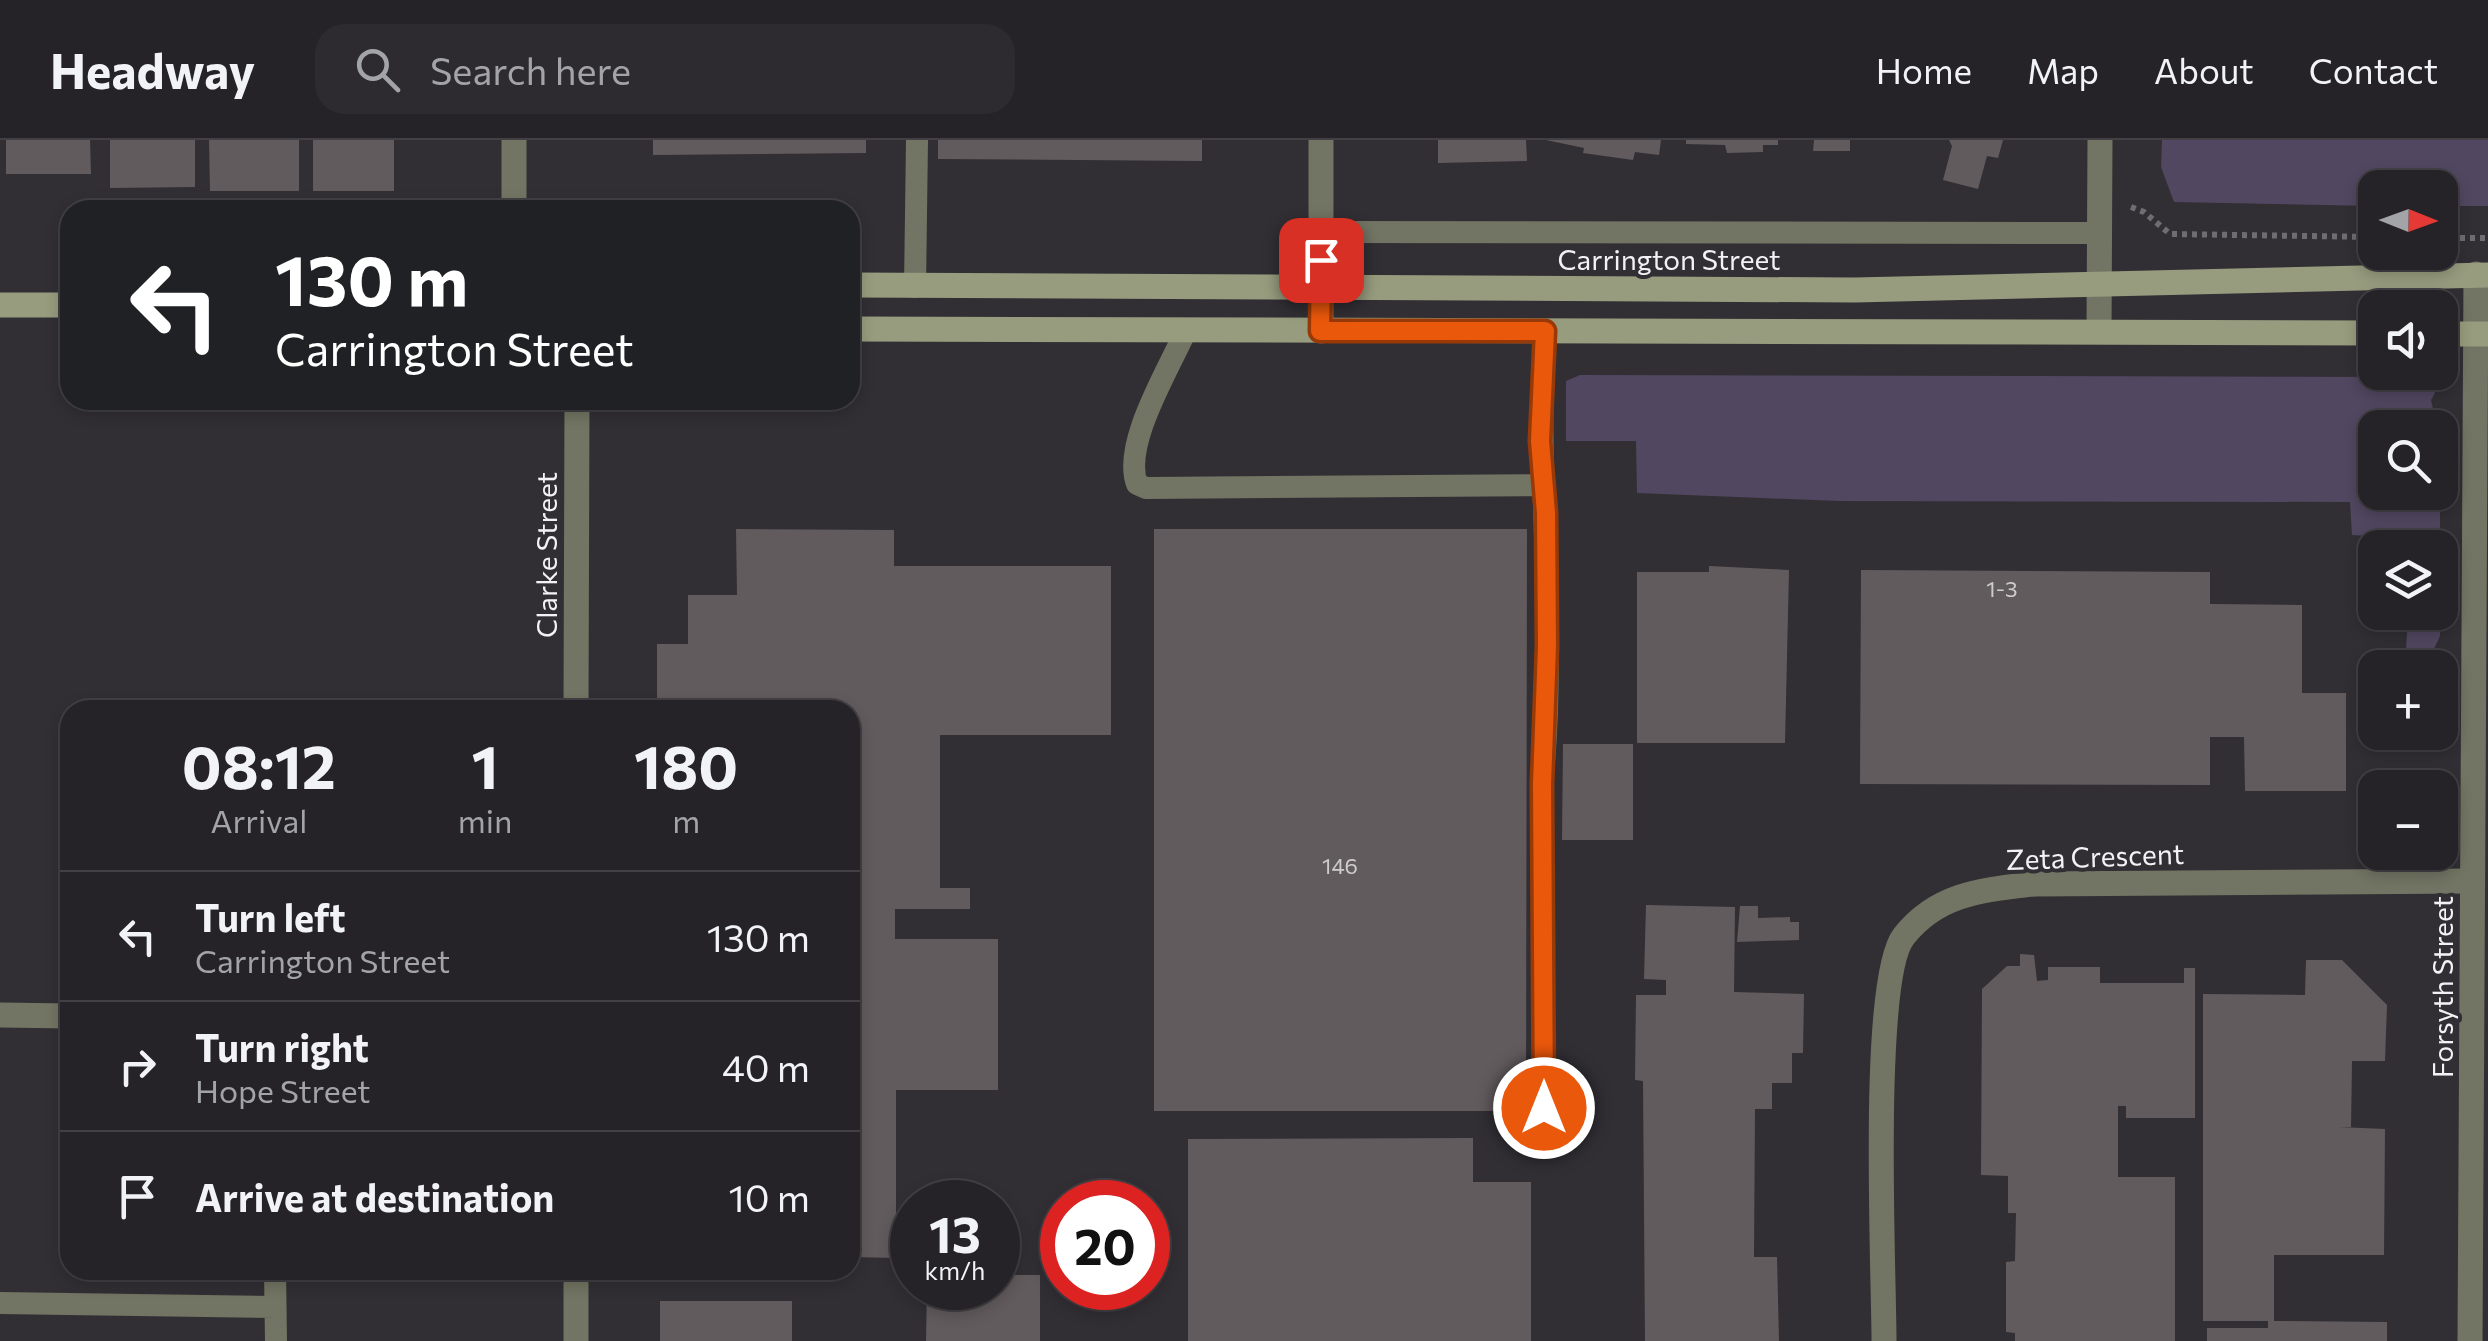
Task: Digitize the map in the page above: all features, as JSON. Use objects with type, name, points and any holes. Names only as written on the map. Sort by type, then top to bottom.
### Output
[{"type":"main road","name":"Carrington Street","points":[[860,285],[1855,290],[2482,274]]},
{"type":"main road","points":[[0,305],[60,305]]},
{"type":"main road","points":[[860,329],[2358,333]]},
{"type":"street","points":[[514,140],[514,200]]},
{"type":"street","points":[[1320,331],[1321,140]]},
{"type":"street","points":[[2099,331],[2100,140]]},
{"type":"street","name":"Forsyth Street","points":[[2470,1341],[2472,882],[2482,274]]},
{"type":"street","name":"Clarke Street","points":[[576,700],[577,410]]},
{"type":"street","name":"Zeta Crescent","points":[[1884,1341],[1884,1014],[1901,939],[1938,902],[1975,891],[2034,884],[2472,882]]},
{"type":"street","points":[[0,1015],[60,1016]]},
{"type":"street","points":[[576,1280],[576,1341]]},
{"type":"lane","points":[[915,287],[917,140]]},
{"type":"lane","points":[[1321,232],[2100,220]]},
{"type":"lane","points":[[1186,330],[1134,451],[1137,484],[1146,488],[1544,485]]},
{"type":"lane","points":[[1544,1108],[1542,784],[1547,732],[1540,441],[1545,331]]},
{"type":"lane","points":[[1526,619],[1546,600]]},
{"type":"lane","points":[[275,1280],[276,1341]]},
{"type":"lane","points":[[0,1303],[275,1306]]},
{"type":"path","points":[[2100,220],[2137,208],[2170,234],[2358,237]]},
{"type":"path","points":[[2458,238],[2488,238]]},
{"type":"shaded area","points":[[2162,140],[2488,140],[2488,206],[2458,206],[2458,170],[2358,170],[2358,206],[2174,202],[2161,167]]},
{"type":"shaded area","points":[[1580,375],[2358,377],[2358,390],[2435,393],[2431,400],[2433,410],[2358,410],[2358,510],[2440,510],[2440,530],[2358,530],[2358,535],[2352,535],[2350,502],[1839,501],[1637,493],[1636,441],[1566,441],[1566,381]]},
{"type":"shaded area","points":[[2407,630],[2440,630],[2434,649],[2406,650]]},
{"type":"building","points":[[6,140],[90,140],[91,174],[6,174]]},
{"type":"building","points":[[110,140],[195,140],[195,187],[110,188]]},
{"type":"building","points":[[209,140],[299,140],[299,191],[210,191]]},
{"type":"building","points":[[313,140],[394,140],[394,191],[313,191]]},
{"type":"building","points":[[653,140],[866,140],[866,153],[653,155]]},
{"type":"building","points":[[938,140],[1202,140],[1202,161],[938,159]]},
{"type":"building","points":[[1438,140],[1526,140],[1527,161],[1438,163]]},
{"type":"building","points":[[1546,140],[1661,140],[1659,155],[1635,152],[1633,160],[1583,153],[1584,148]]},
{"type":"building","points":[[1686,140],[1778,140],[1778,145],[1763,145],[1763,152],[1727,153],[1725,145],[1686,144]]},
{"type":"building","points":[[1814,140],[1850,140],[1850,151],[1813,151]]},
{"type":"building","points":[[1949,140],[2003,140],[1998,158],[1987,156],[1978,189],[1943,180],[1952,146]]},
{"type":"building","points":[[736,529],[894,530],[894,566],[1111,566],[1111,735],[940,735],[940,888],[970,888],[970,909],[895,909],[895,939],[998,939],[998,1090],[896,1090],[896,1180],[890,1180],[890,1258],[860,1257],[860,700],[657,700],[657,644],[688,644],[688,595],[737,595]]},
{"type":"building","points":[[1154,529],[1527,529],[1526,1111],[1154,1111]]},
{"type":"building","points":[[1709,566],[1789,570],[1785,743],[1637,743],[1637,572],[1709,572]]},
{"type":"building","points":[[1861,570],[2210,572],[2210,604],[2302,605],[2302,693],[2346,693],[2346,791],[2245,791],[2244,737],[2210,737],[2210,785],[1860,784]]},
{"type":"building","points":[[1563,744],[1633,744],[1633,840],[1562,840]]},
{"type":"building","points":[[1646,905],[1735,907],[1734,992],[1804,994],[1803,1053],[1792,1053],[1792,1083],[1772,1083],[1772,1109],[1755,1109],[1754,1257],[1777,1257],[1779,1341],[1645,1341],[1643,1081],[1635,1080],[1636,995],[1666,995],[1666,980],[1644,979]]},
{"type":"building","points":[[1740,906],[1758,906],[1758,918],[1790,917],[1790,922],[1799,922],[1799,940],[1737,942]]},
{"type":"building","points":[[2020,954],[2034,955],[2037,981],[2048,980],[2048,967],[2100,967],[2100,983],[2184,983],[2184,968],[2195,968],[2195,1118],[2126,1118],[2126,1106],[2118,1106],[2118,1177],[2175,1177],[2175,1341],[2015,1341],[2015,1333],[2006,1332],[2006,1262],[2015,1261],[2016,1213],[2008,1213],[2008,1176],[1981,1175],[1982,989],[2007,966],[2020,966]]},
{"type":"building","points":[[2306,960],[2342,960],[2387,1005],[2385,1061],[2352,1061],[2351,1127],[2338,1127],[2385,1129],[2384,1255],[2274,1255],[2274,1321],[2387,1322],[2387,1341],[2207,1341],[2207,1328],[2268,1328],[2268,1321],[2203,1321],[2203,994],[2305,995]]},
{"type":"building","points":[[1473,1138],[1473,1182],[1531,1182],[1531,1341],[1188,1341],[1188,1139]]},
{"type":"building","points":[[1020,1275],[1040,1275],[1040,1341],[926,1341],[927,1310],[1020,1310]]},
{"type":"building","points":[[660,1301],[792,1301],[792,1341],[660,1341]]},
{"type":"route","points":[[1321,260],[1320,331],[1545,331],[1540,441],[1546,513],[1547,646],[1547,732],[1542,784],[1544,1108]]}]
